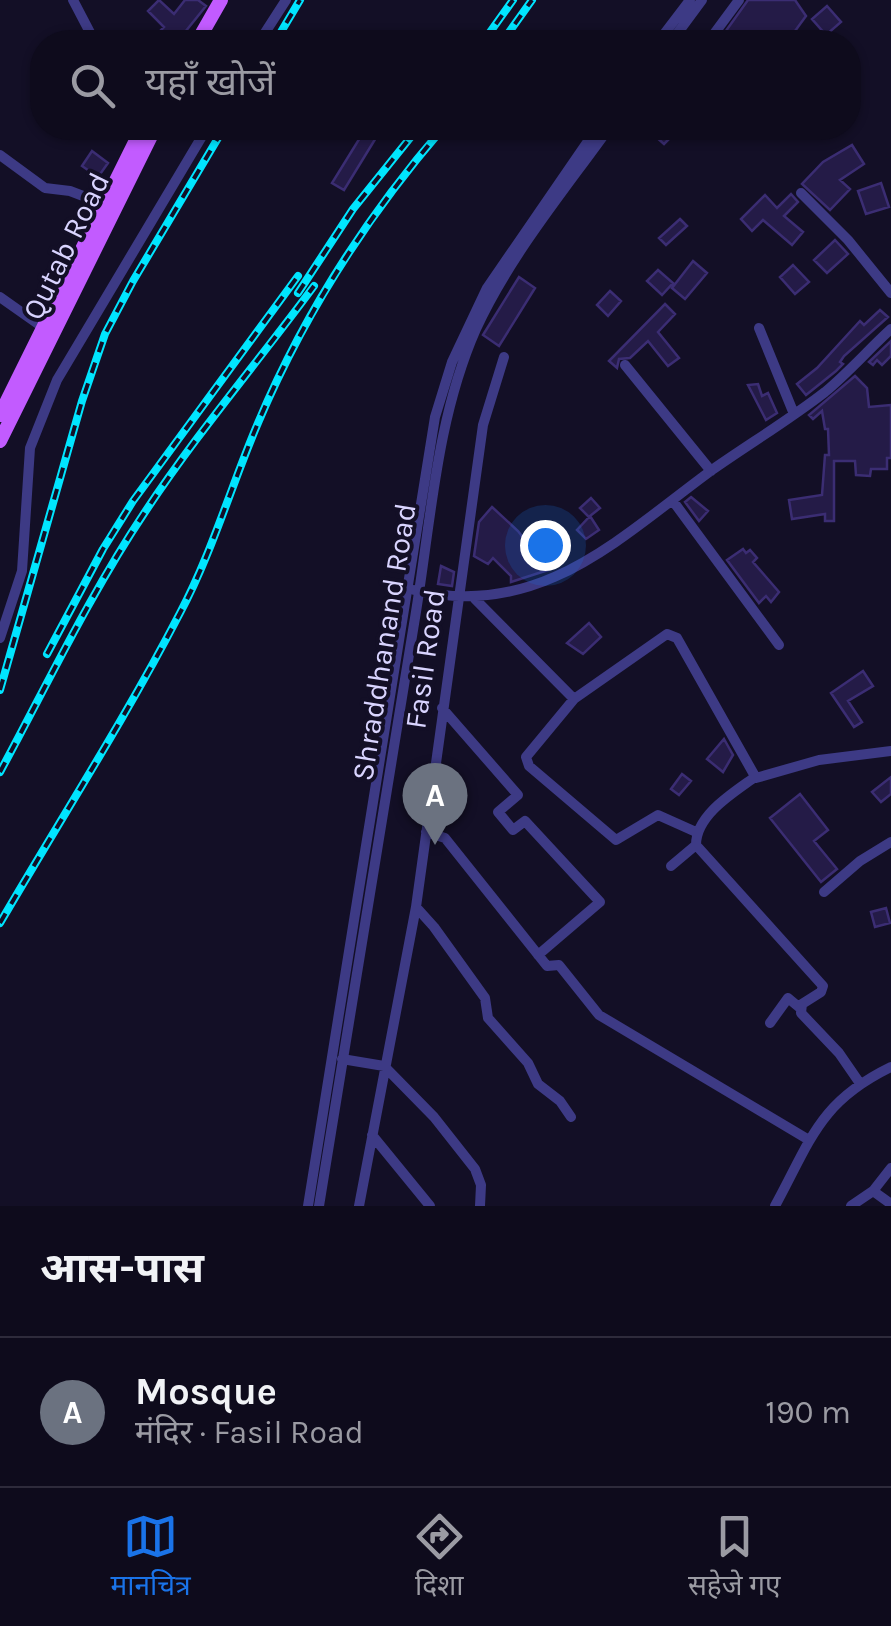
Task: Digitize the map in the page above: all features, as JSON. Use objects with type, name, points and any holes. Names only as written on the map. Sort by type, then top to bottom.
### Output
[{"type":"main road","points":[[194,30],[211,0]]},
{"type":"main road","points":[[204,30],[222,0]]},
{"type":"main road","name":"Qutab Road","points":[[0,441],[136,140]]},
{"type":"main road","name":"Qutab Road","points":[[0,415],[149,140]]},
{"type":"street","points":[[73,0],[85,30]]},
{"type":"street","points":[[267,30],[286,0]]},
{"type":"street","points":[[667,30],[690,0]]},
{"type":"street","points":[[681,30],[702,0]]},
{"type":"street","points":[[717,30],[739,0]]},
{"type":"street","points":[[0,638],[22,570],[30,448],[42,416],[68,361],[200,140]]},
{"type":"street","name":"Shraddhanand Road","points":[[308,1206],[435,417],[464,334],[487,288],[588,140]]},
{"type":"street","name":"Shraddhanand Road","points":[[319,1206],[420,592],[439,451],[454,388],[476,329],[522,249],[600,140]]},
{"type":"street","points":[[0,155],[45,188],[70,190],[104,204]]},
{"type":"street","points":[[801,193],[848,240],[891,293]]},
{"type":"street","points":[[0,297],[48,331]]},
{"type":"street","points":[[759,328],[794,414]]},
{"type":"street","points":[[406,588],[475,599],[517,590],[570,570],[614,544],[830,387],[891,329]]},
{"type":"street","name":"Fasil Road","points":[[359,1206],[416,907],[483,425],[504,357]]},
{"type":"street","points":[[626,365],[711,471]]},
{"type":"street","points":[[673,501],[779,645]]},
{"type":"street","points":[[475,599],[574,699]]},
{"type":"street","points":[[756,777],[672,634],[663,636],[574,699],[526,757],[530,766],[616,840],[658,816],[696,839],[823,986],[822,992],[800,1008]]},
{"type":"street","points":[[442,708],[518,795],[498,812],[512,830],[525,821],[600,902],[538,955]]},
{"type":"street","points":[[671,866],[696,839],[704,820],[756,777],[820,760],[891,751]]},
{"type":"street","points":[[377,766],[390,767]]},
{"type":"street","points":[[426,832],[445,838],[547,966],[560,965],[599,1015],[809,1140]]},
{"type":"street","points":[[824,892],[875,850],[891,842]]},
{"type":"street","points":[[416,907],[485,998],[488,1018],[528,1063],[538,1084],[560,1101],[571,1117]]},
{"type":"street","points":[[770,1023],[788,998],[859,1082]]},
{"type":"street","points":[[342,1059],[384,1066],[461,1148],[481,1185],[480,1206]]},
{"type":"street","points":[[775,1206],[809,1140],[842,1096],[859,1082],[891,1067]]},
{"type":"street","points":[[372,1134],[430,1206]]},
{"type":"street","points":[[851,1206],[873,1191],[891,1168]]},
{"type":"street","points":[[873,1191],[891,1204]]},
{"type":"building","points":[[159,0],[174,14],[185,0],[198,0],[206,6],[187,30],[161,30],[164,27],[148,11]]},
{"type":"building","points":[[748,0],[795,0],[806,16],[796,30],[727,30]]},
{"type":"building","points":[[827,6],[841,22],[832,30],[822,30],[812,19]]},
{"type":"building","points":[[359,140],[375,140],[344,190],[332,183]]},
{"type":"building","points":[[852,145],[864,164],[840,180],[850,189],[830,210],[802,184],[823,162]]},
{"type":"building","points":[[92,151],[108,163],[98,177],[82,166]]},
{"type":"building","points":[[881,183],[889,207],[866,214],[858,191]]},
{"type":"building","points":[[791,194],[798,202],[784,216],[803,232],[792,245],[763,220],[752,231],[741,219],[765,195],[777,208]]},
{"type":"building","points":[[680,219],[687,226],[666,245],[659,238]]},
{"type":"building","points":[[835,240],[848,254],[827,273],[814,260]]},
{"type":"building","points":[[693,261],[707,273],[685,299],[672,288]]},
{"type":"building","points":[[793,265],[809,282],[795,294],[780,277]]},
{"type":"building","points":[[658,270],[673,283],[662,295],[647,281]]},
{"type":"building","points":[[519,277],[535,288],[499,346],[483,335]]},
{"type":"building","points":[[610,291],[621,301],[608,316],[597,305]]},
{"type":"building","points":[[665,304],[675,314],[658,332],[679,358],[668,366],[648,341],[630,358],[619,359],[617,368],[609,361]]},
{"type":"building","points":[[880,310],[888,317],[844,356],[836,371],[806,395],[797,384],[860,321],[864,325]]},
{"type":"building","points":[[891,341],[891,356],[882,365],[877,360],[873,365],[869,362]]},
{"type":"building","points":[[855,376],[867,388],[869,407],[891,405],[891,458],[887,458],[887,469],[871,469],[870,476],[856,475],[855,461],[834,461],[834,521],[825,521],[825,514],[792,519],[789,500],[822,495],[825,455],[829,455],[828,429],[822,411],[813,419],[809,415]]},
{"type":"building","points":[[758,384],[762,396],[768,393],[777,413],[766,420],[748,385]]},
{"type":"building","points":[[691,497],[708,511],[699,521],[685,502]]},
{"type":"building","points":[[591,498],[600,508],[590,516],[599,530],[586,539],[577,530],[589,517],[580,508]]},
{"type":"building","points":[[492,507],[518,531],[548,570],[511,582],[511,576],[493,558],[488,564],[474,556],[479,522]]},
{"type":"building","points":[[743,549],[757,558],[753,562],[779,592],[771,602],[766,596],[759,603],[727,560]]},
{"type":"building","points":[[441,566],[454,572],[452,586],[438,584]]},
{"type":"building","points":[[589,623],[601,637],[583,654],[567,643]]},
{"type":"building","points":[[863,671],[873,686],[848,701],[862,722],[854,727],[831,693]]},
{"type":"building","points":[[724,739],[733,755],[723,772],[707,759]]},
{"type":"building","points":[[682,774],[691,781],[679,795],[671,789]]},
{"type":"building","points":[[891,777],[891,794],[881,802],[872,792]]},
{"type":"building","points":[[800,794],[828,830],[814,841],[837,869],[821,882],[770,818]]},
{"type":"building","points":[[886,908],[890,923],[875,927],[871,912]]},
{"type":"railway","points":[[282,30],[300,0]]},
{"type":"railway","points":[[492,30],[513,0]]},
{"type":"railway","points":[[511,30],[532,0]]},
{"type":"railway","points":[[0,690],[82,401],[105,334],[217,140]]},
{"type":"railway","points":[[298,293],[353,209],[408,140]]},
{"type":"railway","points":[[0,923],[115,731],[180,613],[295,344],[363,231],[433,140]]},
{"type":"railway","points":[[47,654],[133,501],[298,276]]},
{"type":"railway","points":[[0,772],[87,607],[145,512],[314,286]]},
{"type":"place","name":"Mosque","points":[[435,845]]}]
